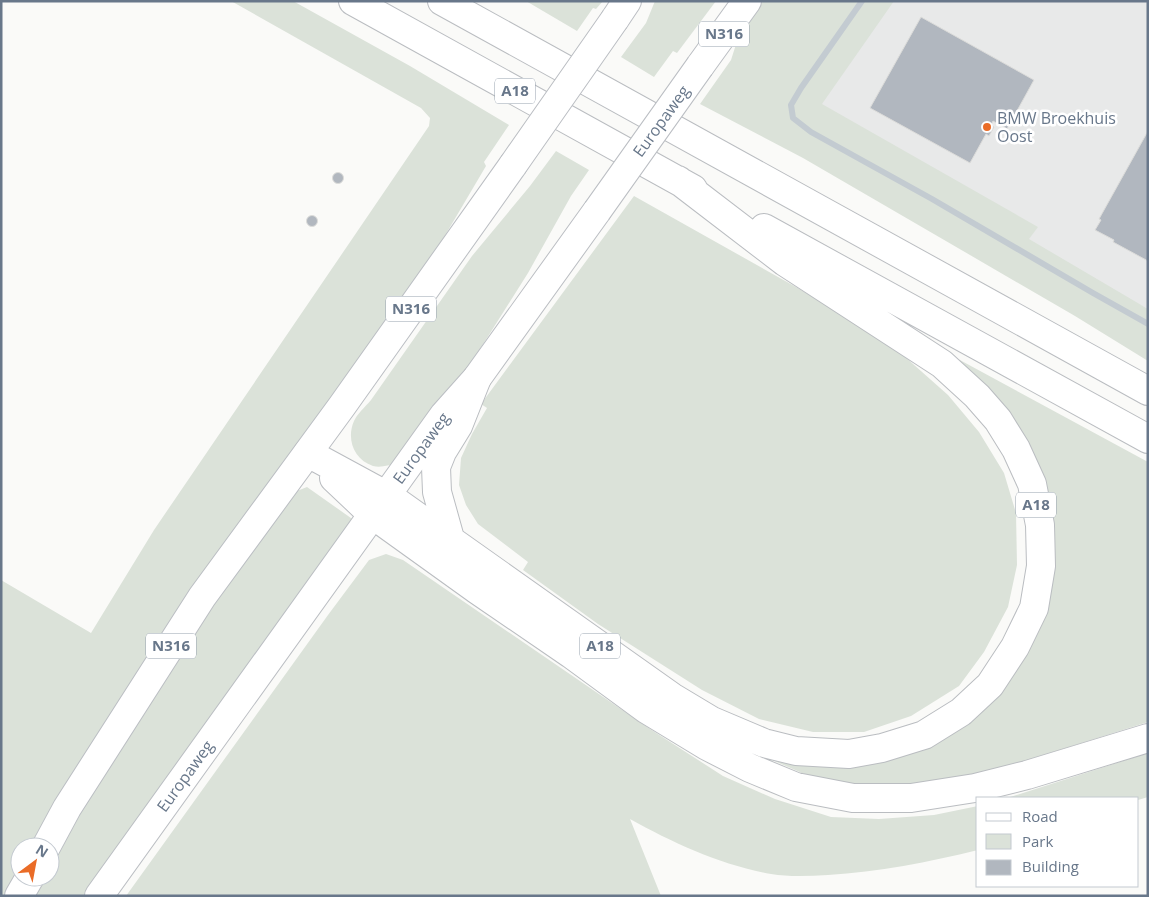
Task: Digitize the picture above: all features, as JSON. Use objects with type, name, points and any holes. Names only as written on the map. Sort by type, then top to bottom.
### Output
[{"type":"main road","name":"A18","points":[[353,1],[1148,439]]},
{"type":"main road","name":"A18","points":[[442,1],[1148,391]]},
{"type":"main road","name":"A18","points":[[465,1],[546,58]]},
{"type":"main road","name":"Europaweg","points":[[99,896],[444,414],[477,378],[747,1]]},
{"type":"main road","name":"N316","points":[[51,837],[67,808],[202,598],[308,453],[621,10]]},
{"type":"main road","name":"A18","points":[[380,505],[451,542],[672,697],[712,721],[764,742],[796,751],[849,754],[882,748],[924,735],[961,712],[990,685],[1015,647],[1034,608],[1041,566],[1040,525],[1032,484],[1016,448],[998,420],[977,396],[942,364],[785,262],[678,180]]},
{"type":"main road","points":[[451,542],[437,492],[436,467],[442,452],[458,426],[477,378]]},
{"type":"main road","name":"A18","points":[[308,453],[380,505],[476,589],[571,654],[646,709],[707,746],[750,768],[796,787],[853,798],[910,798],[993,784],[1148,738]]},
{"type":"shaded area","points":[[860,1],[1148,1],[1148,309],[784,119]]},
{"type":"green space","points":[[231,1],[293,1],[410,66],[509,125],[484,162],[486,166],[440,244],[41,837],[10,837],[10,887],[13,887],[8,896],[1,896],[1,580],[91,633],[154,530],[429,126],[430,118],[421,108]]},
{"type":"green space","points":[[526,1],[603,1],[596,9],[593,8],[577,31]]},
{"type":"green space","points":[[655,1],[716,1],[677,53],[673,51],[654,77],[621,57],[646,23]]},
{"type":"green space","points":[[763,1],[894,1],[822,104],[1038,227],[1029,239],[1148,309],[1148,361],[1075,316],[803,158],[700,104],[731,60],[739,35]]},
{"type":"green space","points":[[556,151],[589,170],[571,196],[528,273],[461,378],[396,464],[379,467],[366,463],[357,454],[351,442],[355,418],[371,400],[472,256],[530,186]]},
{"type":"green space","points":[[634,196],[796,287],[861,326],[904,356],[948,395],[979,432],[1004,473],[1016,513],[1017,565],[1008,607],[984,652],[959,686],[911,716],[864,732],[813,732],[759,719],[702,690],[598,624],[523,570],[528,562],[478,524],[466,505],[459,485],[461,458],[487,408],[481,404]]},
{"type":"green space","points":[[958,359],[1148,462],[1148,722],[1009,766],[957,778],[862,787],[816,779],[765,757],[815,767],[877,761],[921,746],[1045,599],[1006,411]]},
{"type":"green space","points":[[307,487],[358,523],[232,692],[85,896],[31,896],[36,887],[60,887],[60,846],[107,767],[165,675],[283,504],[297,491]]},
{"type":"green space","points":[[386,554],[403,560],[650,729],[723,776],[775,799],[831,817],[879,819],[934,815],[976,806],[976,850],[866,872],[814,876],[778,875],[752,870],[716,859],[680,845],[630,819],[661,896],[126,896],[369,560]]},
{"type":"green space","points":[[1148,753],[1148,797],[1139,800],[1139,797],[1010,797]]},
{"type":"building","points":[[921,17],[1034,80],[1007,129],[993,121],[991,125],[994,127],[989,136],[986,134],[970,163],[870,108]]},
{"type":"building","points":[[1148,131],[1148,261],[1095,230],[1101,220],[1099,219]]},
{"type":"building","points":[[338,172],[344,178],[338,184],[332,178]]},
{"type":"building","points":[[310,216],[314,216],[317,221],[316,225],[310,226],[307,223],[307,219]]},
{"type":"waterway","points":[[862,1],[801,88],[791,105],[793,118],[811,132],[932,199],[1148,324]]},
{"type":"place","name":"BMW Broekhuis Oost","points":[[987,127]]}]
